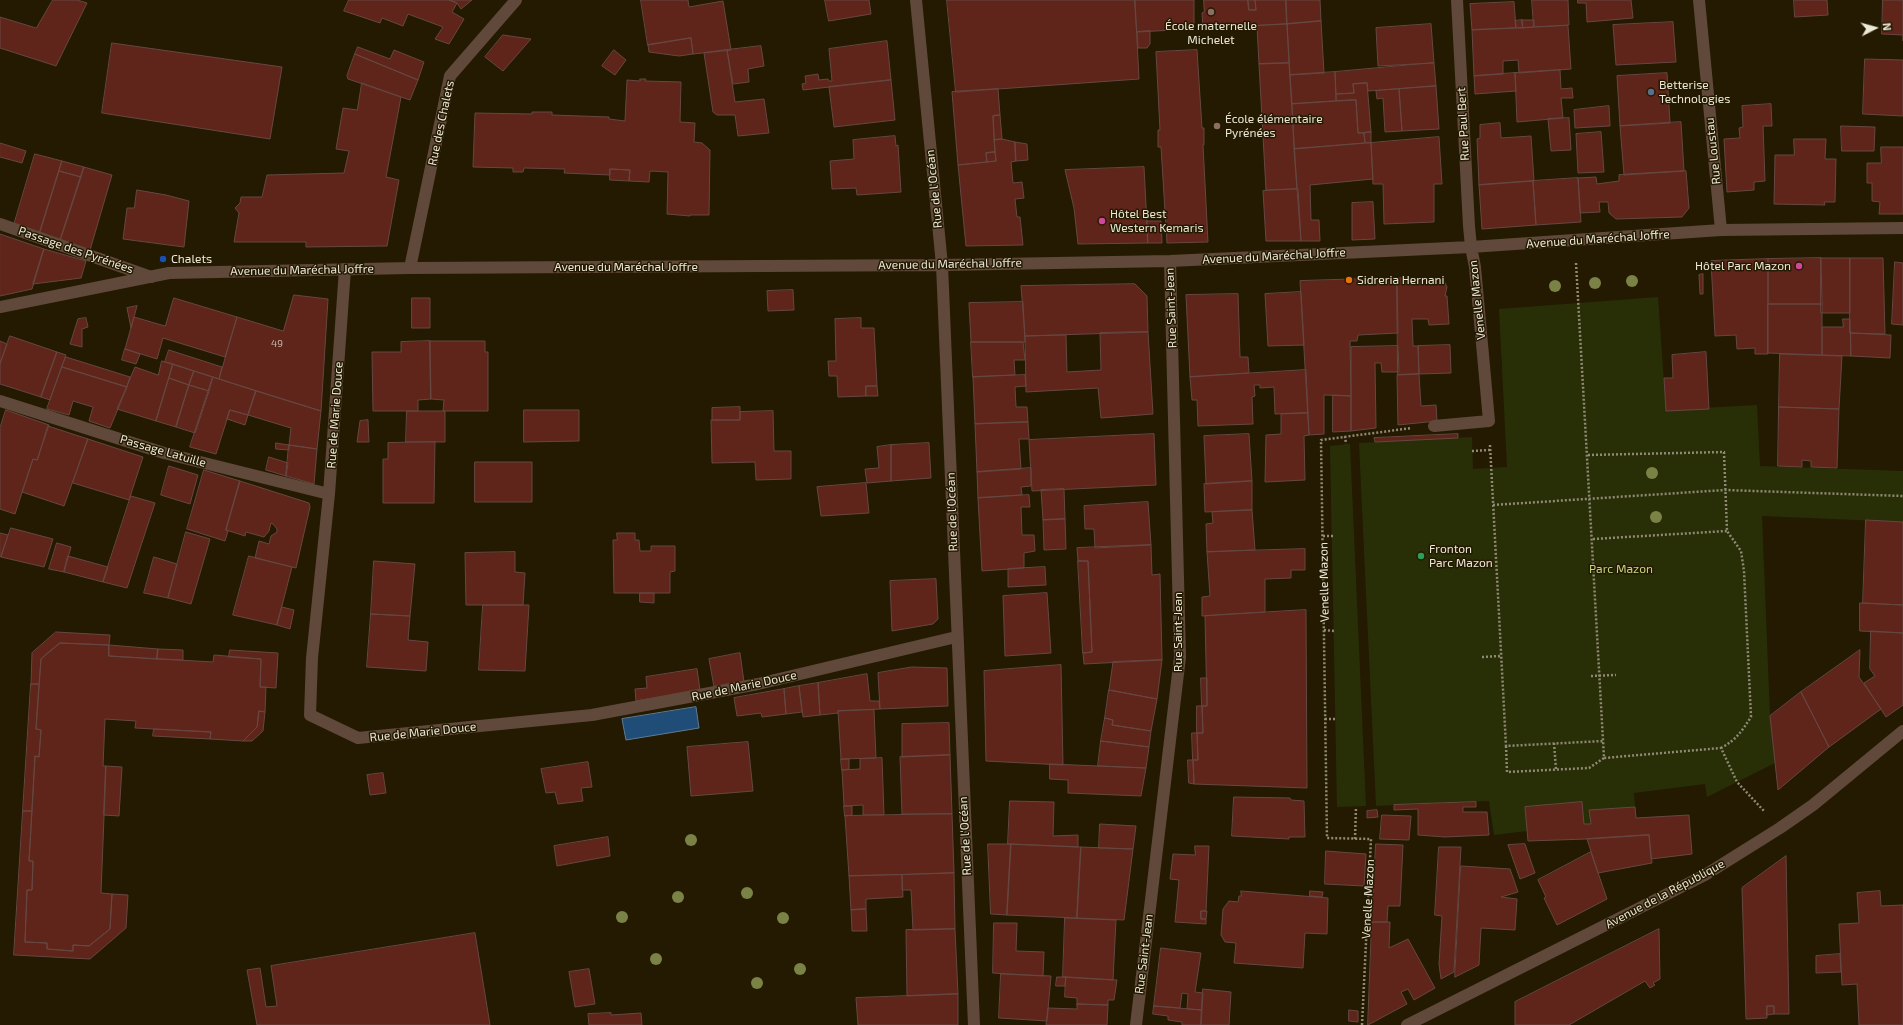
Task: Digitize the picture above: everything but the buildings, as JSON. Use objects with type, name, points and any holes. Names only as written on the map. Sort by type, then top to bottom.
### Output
[{"type":"street","name":"Rue des Chalets","points":[[410,268],[450,76],[516,0]]},
{"type":"street","name":"Rue de l'Océan","points":[[916,0],[942,265],[956,637],[974,1025]]},
{"type":"street","name":"Rue Paul Bert","points":[[1457,0],[1471,247]]},
{"type":"street","name":"Rue Loustau","points":[[1699,0],[1721,230]]},
{"type":"street","name":"Passage des Pyrénées","points":[[0,224],[151,277]]},
{"type":"street","name":"Avenue du Maréchal Joffre","points":[[0,307],[151,277],[169,272],[410,268],[942,265],[1170,261],[1471,247],[1721,230],[1903,228]]},
{"type":"street","name":"Venelle Mazon","points":[[1471,247],[1476,267],[1489,421]]},
{"type":"street","name":"Rue Saint-Jean","points":[[1136,1025],[1180,657],[1170,261]]},
{"type":"street","name":"Rue de Marie Douce","points":[[345,269],[329,494],[312,658],[310,715],[358,738],[592,715],[758,684],[956,637]]},
{"type":"street","name":"Passage Latuille","points":[[0,401],[164,452],[329,494]]},
{"type":"street","points":[[1434,426],[1489,421]]},
{"type":"street","name":"Avenue de la République","points":[[1407,1025],[1705,875],[1780,828],[1813,805],[1903,731]]},
{"type":"path","points":[[1574,240],[1593,539],[1604,758]]},
{"type":"path","points":[[1489,421],[1507,772],[1589,768],[1604,758],[1721,748],[1733,742],[1751,717],[1744,571],[1741,551],[1727,531],[1724,452],[1588,456]]},
{"type":"path","name":"Venelle Mazon","points":[[1362,1025],[1371,839],[1327,838],[1321,440],[1434,426]]},
{"type":"path","points":[[1345,436],[1346,444]]},
{"type":"path","points":[[1472,451],[1490,450]]},
{"type":"path","points":[[1493,505],[1725,490],[1903,496]]},
{"type":"path","points":[[1593,539],[1727,531]]},
{"type":"path","points":[[1323,536],[1333,536]]},
{"type":"path","points":[[1324,630],[1334,631]]},
{"type":"path","points":[[1482,657],[1501,656]]},
{"type":"path","points":[[1591,676],[1616,675]]},
{"type":"path","points":[[1325,719],[1336,719]]},
{"type":"path","points":[[1506,746],[1603,741]]},
{"type":"path","points":[[1554,743],[1556,769]]},
{"type":"path","points":[[1721,748],[1737,782],[1780,828]]},
{"type":"path","points":[[1355,839],[1356,807]]},
{"type":"green space","name":"Parc Mazon","points":[[1658,297],[1666,410],[1757,405],[1760,466],[1903,471],[1903,522],[1762,516],[1770,716],[1775,763],[1707,797],[1705,784],[1634,793],[1636,818],[1635,836],[1584,824],[1525,807],[1527,831],[1494,835],[1489,801],[1376,806],[1359,443],[1472,437],[1473,469],[1507,467],[1499,309]]},
{"type":"green space","points":[[1350,444],[1366,806],[1337,807],[1330,446]]},
{"type":"water","points":[[696,707],[699,728],[626,740],[622,719]]},
{"type":"place","name":"École maternelle Michelet","points":[[1211,12]]},
{"type":"place","name":"Betterise Technologies","points":[[1651,92]]},
{"type":"place","name":"École élémentaire Pyrénées","points":[[1217,126]]},
{"type":"place","name":"Hôtel Best Western Kemaris","points":[[1102,221]]},
{"type":"place","name":"Chalets","points":[[163,259]]},
{"type":"place","name":"Hôtel Parc Mazon","points":[[1799,266]]},
{"type":"place","name":"Sidreria Hernani","points":[[1349,280]]},
{"type":"place","name":"Fronton Parc Mazon","points":[[1421,556]]}]
